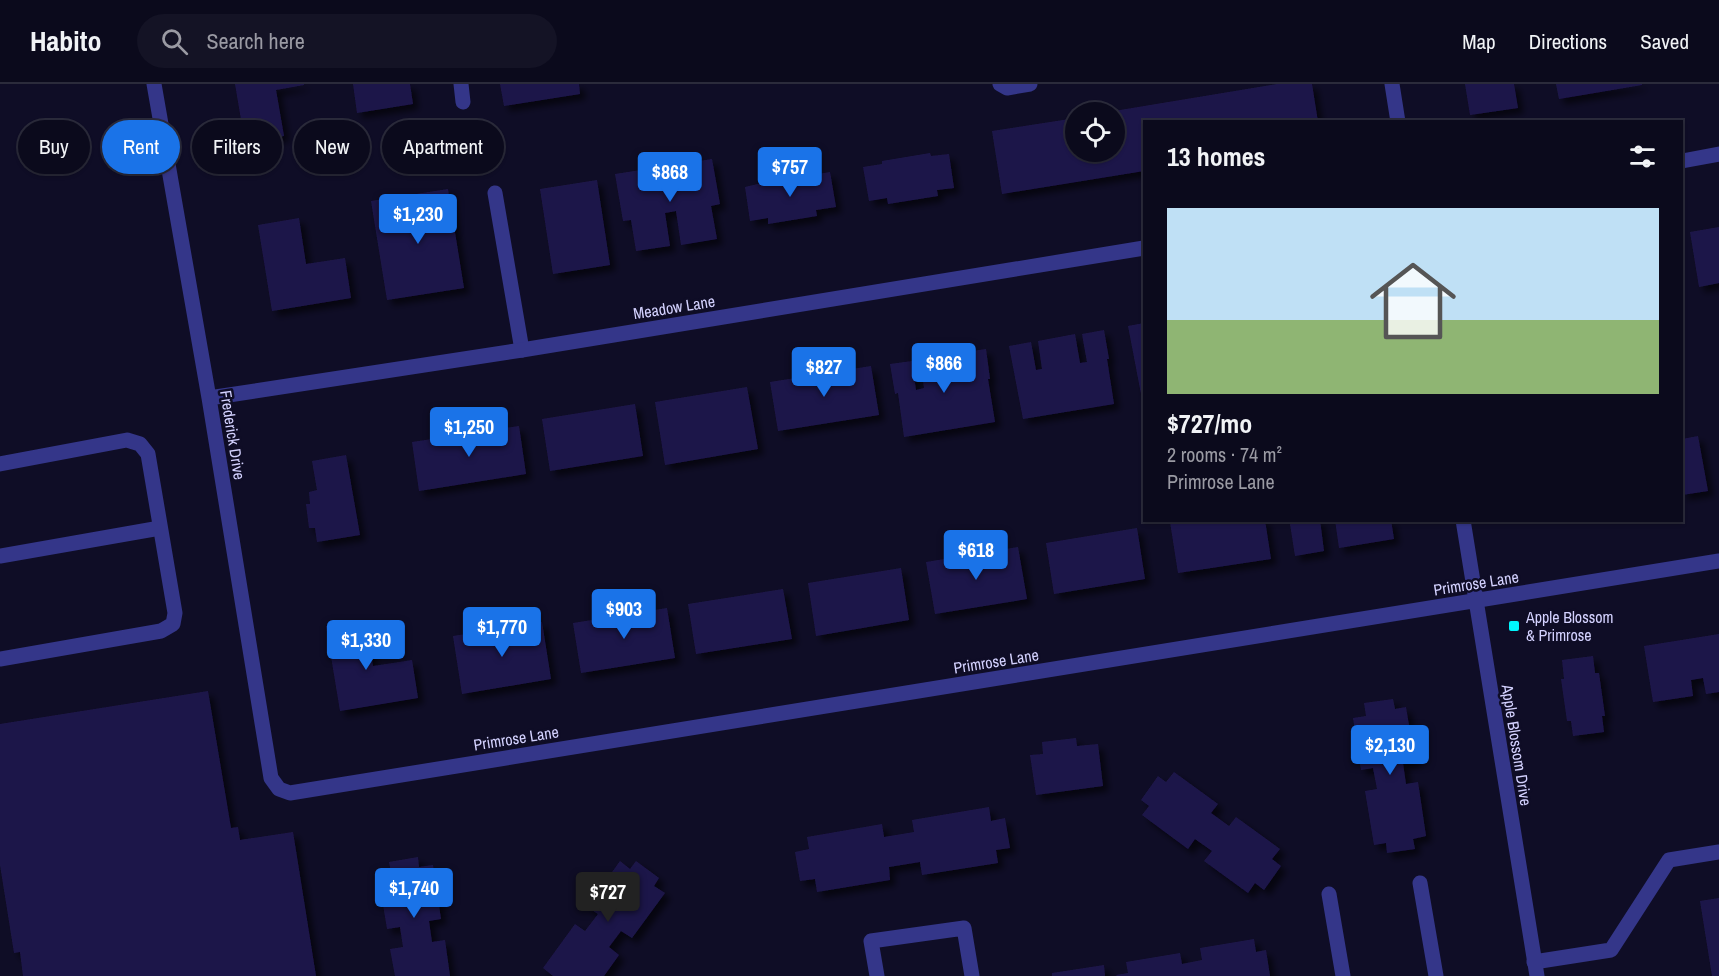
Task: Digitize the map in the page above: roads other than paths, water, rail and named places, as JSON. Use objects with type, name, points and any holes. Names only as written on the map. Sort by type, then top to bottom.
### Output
[{"type":"street","name":"Frederick Drive","points":[[154,84],[209,398],[270,778],[279,789]]},
{"type":"street","points":[[460,84],[464,102]]},
{"type":"street","points":[[1000,84],[1007,88],[1030,84]]},
{"type":"street","points":[[1392,84],[1398,120]]},
{"type":"street","points":[[1683,161],[1719,154]]},
{"type":"street","points":[[495,193],[522,350]]},
{"type":"street","name":"Meadow Lane","points":[[209,398],[522,350],[1143,248]]},
{"type":"street","points":[[0,464],[127,440],[140,444],[148,454],[175,613],[172,624],[161,631],[0,659]]},
{"type":"street","name":"Apple Blossom Drive","points":[[1463,522],[1536,969]]},
{"type":"street","points":[[0,556],[160,528]]},
{"type":"street","name":"Primrose Lane","points":[[279,789],[290,793],[1719,561]]},
{"type":"street","points":[[1536,969],[1611,950],[1669,860],[1719,852]]},
{"type":"street","points":[[1420,883],[1436,976]]},
{"type":"street","points":[[1329,894],[1343,976]]},
{"type":"street","points":[[877,976],[871,941],[964,928],[972,976]]},
{"type":"place","name":"Apple Blossom & Primrose","points":[[1514,626]]}]
